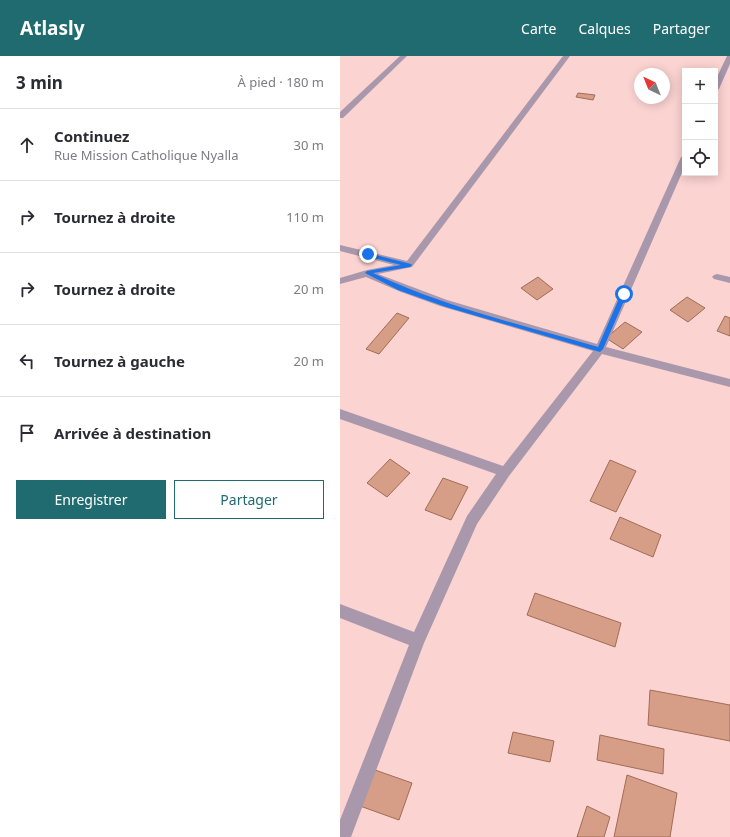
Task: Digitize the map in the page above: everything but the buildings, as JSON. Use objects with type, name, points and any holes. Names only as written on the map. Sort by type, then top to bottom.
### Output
[{"type":"street","points":[[340,116],[404,56]]},
{"type":"street","points":[[340,281],[367,273],[410,265],[567,56]]},
{"type":"street","points":[[718,82],[730,56]]},
{"type":"street","points":[[342,837],[418,642],[472,520],[505,472],[600,349],[682,164]]},
{"type":"street","points":[[340,248],[410,265]]},
{"type":"street","points":[[367,273],[400,288],[448,306],[600,349],[730,383]]},
{"type":"street","points":[[717,277],[730,280]]},
{"type":"street","points":[[340,414],[505,472]]},
{"type":"street","points":[[340,611],[418,642]]},
{"type":"route","points":[[368,254],[410,265],[367,273],[400,288],[448,306],[600,349],[624,294]]}]
